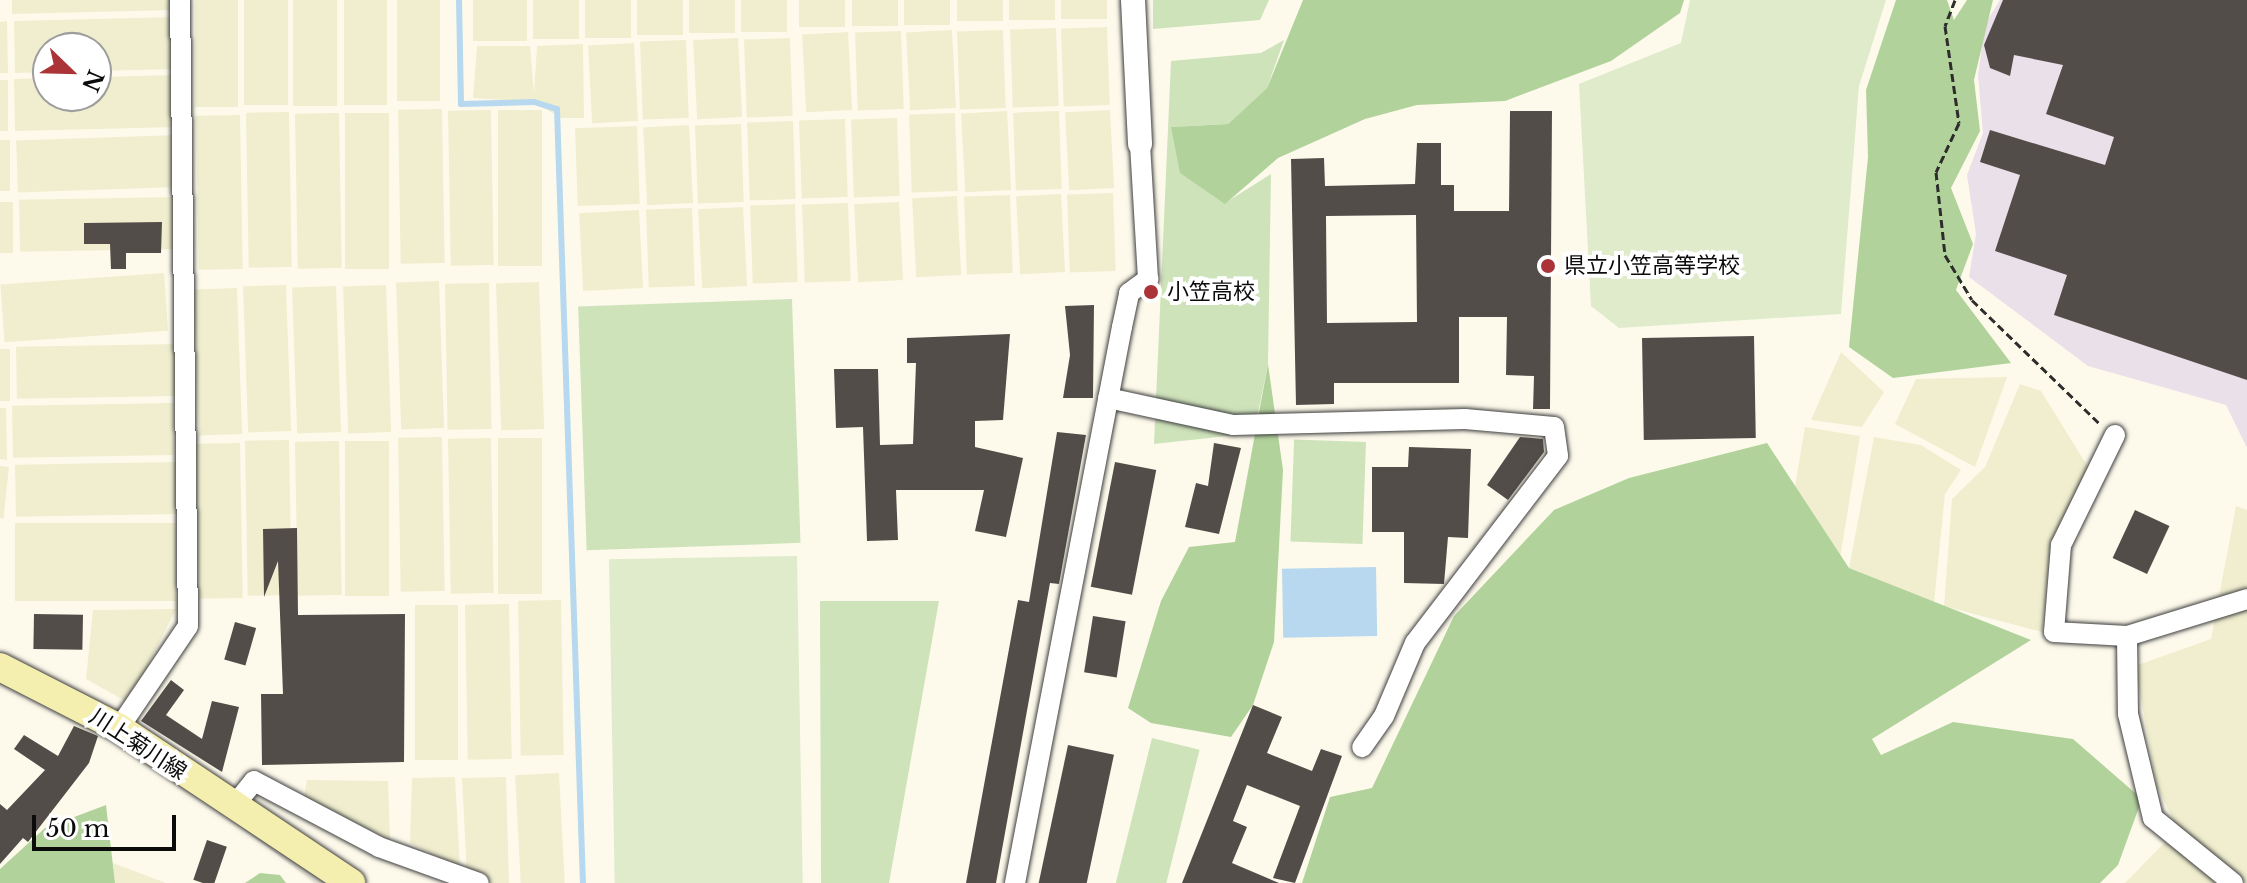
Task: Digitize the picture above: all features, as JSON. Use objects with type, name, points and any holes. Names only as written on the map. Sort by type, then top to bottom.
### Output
[{"type":"main road","name":"川上菊川線","points":[[0,667],[119,728],[351,883]]},
{"type":"street","points":[[119,728],[188,626],[180,0]]},
{"type":"street","points":[[1015,883],[1129,293],[1148,279],[1133,0]]},
{"type":"street","points":[[1108,398],[1233,425],[1465,419],[1554,427],[1558,456],[1415,643],[1384,716],[1362,747]]},
{"type":"street","points":[[2115,435],[2061,545],[2052,616],[2054,632],[2073,637],[2127,636],[2247,599]]},
{"type":"street","points":[[2127,636],[2128,714],[2153,818],[2233,883]]},
{"type":"street","points":[[233,807],[254,781],[379,847],[479,883]]},
{"type":"path","points":[[1955,0],[1945,26],[1959,123],[1936,172],[1945,255],[1972,300],[2080,410],[2115,435]]},
{"type":"shaded area","points":[[12,0],[173,0],[173,10],[12,14]]},
{"type":"shaded area","points":[[195,0],[238,0],[238,107],[195,107]]},
{"type":"shaded area","points":[[244,0],[288,0],[288,105],[244,105]]},
{"type":"shaded area","points":[[293,0],[337,0],[337,106],[293,106]]},
{"type":"shaded area","points":[[344,0],[387,0],[387,105],[344,105]]},
{"type":"shaded area","points":[[397,0],[440,0],[440,101],[397,101]]},
{"type":"shaded area","points":[[473,0],[527,0],[527,41],[473,41]]},
{"type":"shaded area","points":[[533,0],[579,0],[579,39],[533,39]]},
{"type":"shaded area","points":[[585,0],[631,0],[631,38],[585,38]]},
{"type":"shaded area","points":[[637,0],[683,0],[683,35],[637,35]]},
{"type":"shaded area","points":[[689,0],[735,0],[735,33],[689,33]]},
{"type":"shaded area","points":[[741,0],[787,0],[787,32],[741,32]]},
{"type":"shaded area","points":[[799,0],[845,0],[845,27],[799,27]]},
{"type":"shaded area","points":[[852,0],[898,0],[898,26],[852,26]]},
{"type":"shaded area","points":[[904,0],[950,0],[950,25],[904,25]]},
{"type":"shaded area","points":[[957,0],[1003,0],[1003,21],[957,21]]},
{"type":"shaded area","points":[[1009,0],[1055,0],[1055,20],[1009,20]]},
{"type":"shaded area","points":[[1061,0],[1107,0],[1107,19],[1061,19]]},
{"type":"shaded area","points":[[2000,0],[2247,0],[2247,448],[2226,405],[2088,366],[1969,277],[1976,234],[1967,175],[1983,133],[1978,75],[1985,24]]},
{"type":"shaded area","points":[[175,17],[176,69],[112,71],[112,32],[32,32],[32,72],[15,73],[14,21]]},
{"type":"shaded area","points":[[7,21],[8,73],[0,73],[0,22]]},
{"type":"shaded area","points":[[1107,27],[1110,105],[1064,107],[1061,29]]},
{"type":"shaded area","points":[[1056,28],[1059,106],[1013,108],[1010,30]]},
{"type":"shaded area","points":[[952,30],[956,108],[910,110],[906,32]]},
{"type":"shaded area","points":[[1003,30],[1006,108],[960,110],[957,32]]},
{"type":"shaded area","points":[[901,31],[904,109],[858,111],[855,33]]},
{"type":"shaded area","points":[[848,32],[852,110],[806,112],[802,34]]},
{"type":"shaded area","points":[[738,38],[742,117],[697,119],[693,40]]},
{"type":"shaded area","points":[[790,38],[793,116],[747,118],[744,40]]},
{"type":"shaded area","points":[[686,40],[689,118],[643,120],[640,42]]},
{"type":"shaded area","points":[[634,43],[638,121],[592,123],[588,45]]},
{"type":"shaded area","points":[[583,44],[584,118],[561,118],[534,102],[473,98],[477,46],[530,46],[534,93],[537,46]]},
{"type":"shaded area","points":[[175,75],[177,127],[15,131],[14,79],[32,78],[32,112],[112,112],[112,77]]},
{"type":"shaded area","points":[[0,80],[8,80],[8,131],[0,131]]},
{"type":"shaded area","points":[[442,109],[445,263],[401,264],[398,110]]},
{"type":"shaded area","points":[[491,110],[494,265],[451,266],[448,111]]},
{"type":"shaded area","points":[[498,110],[542,110],[542,266],[498,266]]},
{"type":"shaded area","points":[[1110,110],[1114,188],[1069,190],[1065,112]]},
{"type":"shaded area","points":[[1007,111],[1011,190],[965,192],[961,113]]},
{"type":"shaded area","points":[[1059,111],[1062,189],[1016,191],[1013,113]]},
{"type":"shaded area","points":[[289,112],[292,267],[249,268],[246,113]]},
{"type":"shaded area","points":[[339,113],[342,268],[298,269],[295,114]]},
{"type":"shaded area","points":[[345,113],[389,113],[389,269],[345,269]]},
{"type":"shaded area","points":[[955,113],[958,191],[912,193],[909,115]]},
{"type":"shaded area","points":[[240,115],[243,269],[199,270],[196,116]]},
{"type":"shaded area","points":[[897,118],[900,196],[854,198],[851,120]]},
{"type":"shaded area","points":[[845,119],[848,197],[802,199],[799,121]]},
{"type":"shaded area","points":[[793,121],[796,199],[750,201],[747,123]]},
{"type":"shaded area","points":[[741,124],[744,202],[698,204],[695,126]]},
{"type":"shaded area","points":[[689,125],[693,203],[647,205],[643,127]]},
{"type":"shaded area","points":[[637,126],[640,204],[578,206],[575,128]]},
{"type":"shaded area","points":[[177,135],[179,187],[18,193],[16,141]]},
{"type":"shaded area","points":[[0,140],[10,140],[10,191],[0,191]]},
{"type":"shaded area","points":[[1113,193],[1116,271],[1070,273],[1067,195]]},
{"type":"shaded area","points":[[1061,194],[1065,272],[1020,274],[1016,196]]},
{"type":"shaded area","points":[[1010,195],[1013,273],[967,275],[964,197]]},
{"type":"shaded area","points":[[957,196],[961,275],[916,277],[912,198]]},
{"type":"shaded area","points":[[181,197],[182,249],[20,252],[19,200]]},
{"type":"shaded area","points":[[0,202],[13,202],[13,253],[0,253]]},
{"type":"shaded area","points":[[899,202],[903,280],[858,282],[854,204]]},
{"type":"shaded area","points":[[848,203],[851,281],[805,283],[802,205]]},
{"type":"shaded area","points":[[795,204],[798,282],[753,284],[750,206]]},
{"type":"shaded area","points":[[743,207],[747,286],[702,288],[698,209]]},
{"type":"shaded area","points":[[692,208],[695,286],[649,288],[646,210]]},
{"type":"shaded area","points":[[639,210],[643,288],[583,291],[579,213]]},
{"type":"shaded area","points":[[164,273],[168,331],[4,342],[0,284]]},
{"type":"shaded area","points":[[439,281],[444,428],[401,429],[396,283]]},
{"type":"shaded area","points":[[539,282],[544,429],[501,430],[496,284]]},
{"type":"shaded area","points":[[489,283],[492,429],[448,430],[445,284]]},
{"type":"shaded area","points":[[286,285],[291,431],[248,432],[243,287]]},
{"type":"shaded area","points":[[386,285],[391,432],[348,433],[343,287]]},
{"type":"shaded area","points":[[336,286],[341,432],[297,433],[292,288]]},
{"type":"shaded area","points":[[237,288],[242,434],[199,435],[194,290]]},
{"type":"shaded area","points":[[178,344],[179,396],[17,399],[16,347]]},
{"type":"shaded area","points":[[0,349],[10,349],[10,401],[0,401]]},
{"type":"shaded area","points":[[1841,352],[1884,392],[1862,427],[1811,420]]},
{"type":"shaded area","points":[[2007,377],[1975,467],[1895,424],[1916,379]]},
{"type":"shaded area","points":[[2020,384],[2041,391],[2088,467],[2083,493],[2049,559],[2042,632],[1944,606],[1952,499],[1985,467]]},
{"type":"shaded area","points":[[173,403],[174,455],[13,458],[12,406]]},
{"type":"shaded area","points":[[0,408],[6,408],[7,460],[0,459]]},
{"type":"shaded area","points":[[1805,427],[1860,436],[1840,558],[1795,486]]},
{"type":"shaded area","points":[[442,437],[445,591],[401,592],[398,438]]},
{"type":"shaded area","points":[[1874,437],[1921,445],[1961,470],[1945,494],[1934,603],[1849,568]]},
{"type":"shaded area","points":[[491,438],[494,593],[451,594],[448,439]]},
{"type":"shaded area","points":[[498,438],[542,438],[542,594],[498,594]]},
{"type":"shaded area","points":[[289,440],[292,595],[248,596],[245,441]]},
{"type":"shaded area","points":[[339,441],[342,595],[298,596],[295,442]]},
{"type":"shaded area","points":[[345,441],[389,441],[389,596],[345,596]]},
{"type":"shaded area","points":[[240,443],[243,598],[199,599],[196,444]]},
{"type":"shaded area","points":[[177,462],[178,514],[16,517],[15,465]]},
{"type":"shaded area","points":[[0,466],[9,467],[4,519],[0,518]]},
{"type":"shaded area","points":[[2236,506],[2247,510],[2247,883],[2180,834],[2157,786],[2135,666],[2211,639]]},
{"type":"shaded area","points":[[15,523],[176,523],[176,601],[15,601]]},
{"type":"shaded area","points":[[561,600],[564,755],[521,756],[518,601]]},
{"type":"shaded area","points":[[509,604],[512,759],[468,760],[465,605]]},
{"type":"shaded area","points":[[415,605],[458,605],[458,760],[415,760]]},
{"type":"shaded area","points":[[176,609],[129,703],[86,679],[93,610]]},
{"type":"shaded area","points":[[559,773],[565,883],[521,883],[515,775]]},
{"type":"shaded area","points":[[455,777],[460,868],[410,843],[412,778]]},
{"type":"shaded area","points":[[506,777],[509,883],[487,883],[467,876],[462,778]]},
{"type":"shaded area","points":[[307,780],[388,781],[390,840],[304,796]]},
{"type":"shaded area","points":[[211,804],[330,883],[314,883]]},
{"type":"shaded area","points":[[2165,842],[2222,883],[2125,883]]},
{"type":"shaded area","points":[[113,863],[166,883],[115,883]]},
{"type":"green space","points":[[1153,0],[1269,0],[1260,20],[1153,29]]},
{"type":"green space","points":[[1303,0],[1684,0],[1680,13],[1611,61],[1505,101],[1417,105],[1365,119],[1278,158],[1225,204],[1180,173],[1171,127],[1228,124],[1267,88]]},
{"type":"green space","points":[[1690,0],[1886,0],[1859,86],[1841,314],[1619,328],[1591,306],[1579,84],[1681,43]]},
{"type":"green space","points":[[1896,0],[1947,0],[1954,20],[1967,0],[1993,0],[1974,80],[1980,131],[1951,188],[1973,244],[1956,290],[2011,363],[1893,378],[1849,347],[1868,157],[1866,90]]},
{"type":"green space","points":[[1284,40],[1267,88],[1228,124],[1171,127],[1225,203],[1271,174],[1268,364],[1254,433],[1154,444],[1171,61],[1261,53]]},
{"type":"green space","points":[[792,299],[801,543],[587,550],[578,306]]},
{"type":"green space","points":[[1268,364],[1283,470],[1274,642],[1253,705],[1231,737],[1151,723],[1128,708],[1161,601],[1189,547],[1235,542]]},
{"type":"green space","points":[[1294,439],[1366,442],[1362,544],[1290,541]]},
{"type":"green space","points":[[1767,443],[1849,568],[2031,640],[1872,739],[1881,755],[1953,722],[2073,739],[2142,799],[2118,865],[2100,883],[1302,883],[1330,797],[1372,788],[1454,616],[1554,510],[1629,478]]},
{"type":"green space","points":[[797,556],[803,883],[615,883],[609,559]]},
{"type":"green space","points":[[820,601],[939,601],[889,883],[821,883]]},
{"type":"green space","points":[[1152,738],[1200,750],[1166,883],[1116,883]]},
{"type":"green space","points":[[106,805],[115,883],[0,883],[0,869],[45,828]]},
{"type":"green space","points":[[260,873],[280,875],[286,883],[245,883]]},
{"type":"water","points":[[1376,567],[1377,636],[1283,638],[1282,569]]},
{"type":"building","points":[[2003,0],[2247,0],[2247,380],[2054,315],[2067,275],[1995,251],[2020,175],[1980,162],[1990,130],[2105,165],[2114,137],[2046,114],[2063,65],[2014,55],[2010,76],[1990,68],[1984,45]]},
{"type":"building","points":[[1510,111],[1552,111],[1550,409],[1533,409],[1534,376],[1506,375],[1507,317],[1459,317],[1459,383],[1334,383],[1334,404],[1296,405],[1291,159],[1324,158],[1325,186],[1415,184],[1417,143],[1441,143],[1441,185],[1454,185],[1454,211],[1509,211]],"holes":[[[1416,215],[1417,322],[1327,323],[1326,216]]]},
{"type":"building","points":[[162,222],[161,253],[126,253],[126,269],[111,269],[110,244],[84,244],[84,223]]},
{"type":"building","points":[[1094,305],[1093,398],[1063,398],[1070,355],[1065,306]]},
{"type":"building","points":[[1010,334],[1003,420],[975,421],[975,447],[1023,458],[1006,537],[975,531],[984,490],[896,490],[898,540],[867,541],[863,427],[836,428],[834,369],[878,369],[880,445],[913,444],[916,363],[907,363],[907,338]]},
{"type":"building","points":[[1754,336],[1756,438],[1644,440],[1642,338]]},
{"type":"building","points":[[1057,432],[1086,435],[1059,584],[1050,583],[996,883],[966,883],[1018,600],[1029,602]]},
{"type":"building","points":[[1520,437],[1543,439],[1544,452],[1508,500],[1487,485]]},
{"type":"building","points":[[1214,443],[1241,448],[1219,534],[1185,527],[1196,483],[1208,486]]},
{"type":"building","points":[[1409,447],[1471,449],[1468,538],[1448,537],[1444,584],[1404,583],[1404,532],[1372,532],[1372,467],[1408,467]]},
{"type":"building","points":[[1115,462],[1156,470],[1132,595],[1091,587]]},
{"type":"building","points":[[2135,510],[2169,526],[2147,574],[2113,558]]},
{"type":"building","points":[[297,528],[298,615],[405,614],[404,762],[262,765],[261,694],[283,694],[278,561],[264,597],[263,529]]},
{"type":"building","points":[[34,614],[83,615],[82,650],[33,649]]},
{"type":"building","points":[[1093,616],[1126,621],[1117,677],[1084,672]]},
{"type":"building","points":[[235,622],[256,628],[245,666],[224,659]]},
{"type":"building","points":[[171,680],[184,690],[166,715],[202,739],[212,701],[239,707],[222,772],[141,721]]},
{"type":"building","points":[[1253,705],[1282,717],[1267,753],[1312,771],[1321,749],[1342,756],[1295,883],[1273,878],[1300,806],[1247,785],[1233,821],[1247,827],[1232,863],[1279,883],[1182,883]]},
{"type":"building","points":[[74,726],[98,736],[89,763],[28,842],[23,838],[0,864],[0,804],[7,810],[45,770],[14,749],[24,735],[58,756]]},
{"type":"building","points":[[1068,745],[1114,755],[1087,883],[1039,883]]},
{"type":"building","points":[[207,840],[227,847],[214,883],[193,880]]},
{"type":"waterway","points":[[459,0],[461,104],[534,102],[557,109],[583,883]]},
{"type":"place","name":"県立小笠高等学校","points":[[1548,266]]},
{"type":"place","name":"小笠高校","points":[[1151,292]]}]
